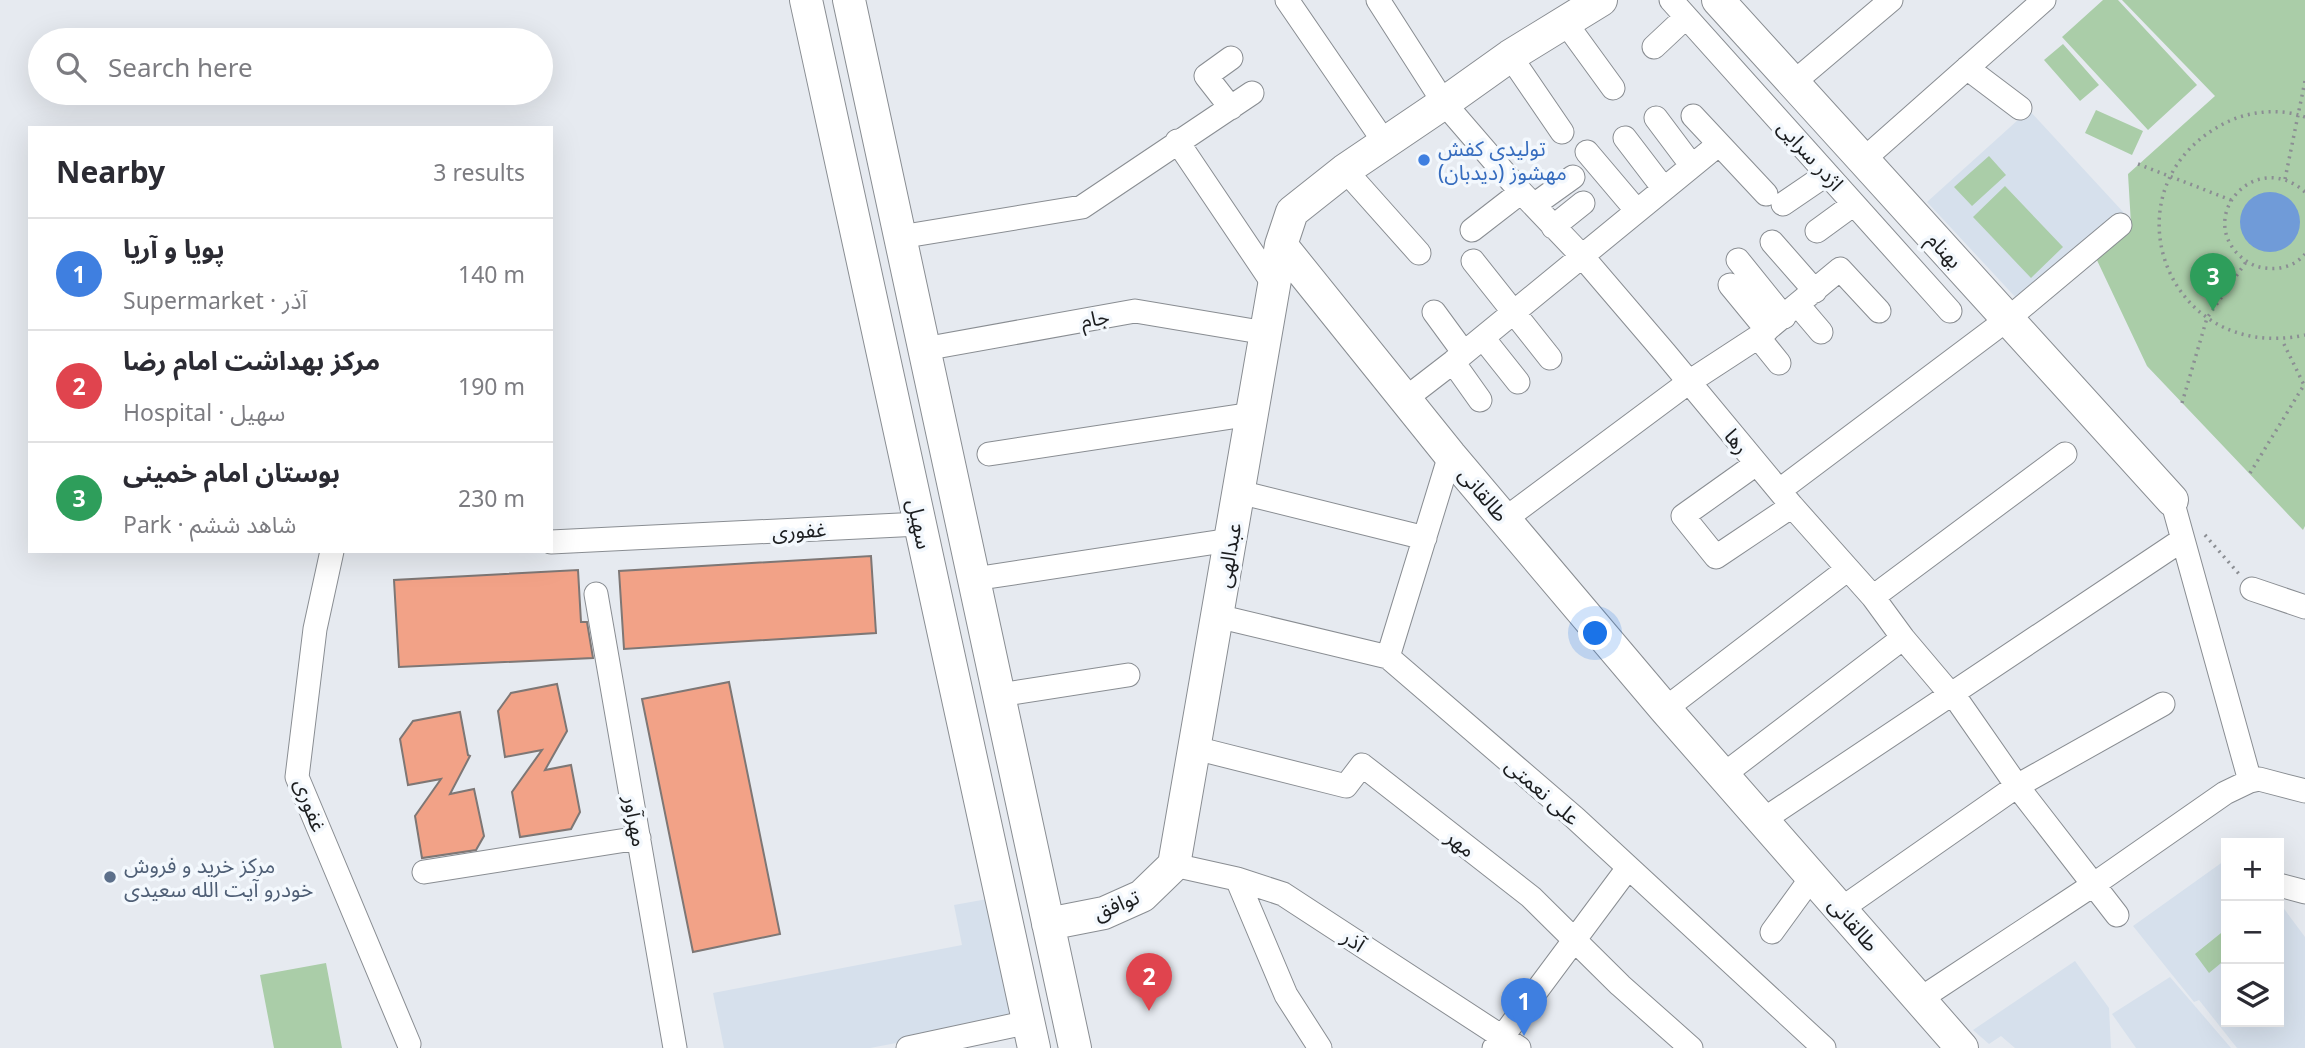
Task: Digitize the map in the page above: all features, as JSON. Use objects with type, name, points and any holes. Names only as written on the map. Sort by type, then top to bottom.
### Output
[{"type":"street","name":"سهیل","points":[[806,0],[1031,1035]]},
{"type":"street","name":"سهیل","points":[[849,0],[1075,1048]]},
{"type":"street","points":[[1287,0],[1385,143]]},
{"type":"street","name":"رها","points":[[1378,0],[1444,103],[1527,199],[1582,256],[1756,464],[1873,597],[1903,638],[1953,694],[2017,786],[2117,915]]},
{"type":"street","points":[[1281,245],[1292,212],[1345,170],[1510,55],[1601,0]]},
{"type":"street","name":"اژدر سرایی","points":[[1671,0],[1950,311]]},
{"type":"street","points":[[1793,83],[1891,0]]},
{"type":"street","points":[[1863,160],[2044,0]]},
{"type":"street","name":"بهنام","points":[[1722,1],[1793,83],[2172,499]]},
{"type":"street","points":[[1654,47],[1686,17]]},
{"type":"street","points":[[1565,22],[1613,88]]},
{"type":"street","points":[[1510,55],[1562,132]]},
{"type":"street","points":[[1231,58],[1206,76],[1231,108]]},
{"type":"street","points":[[1967,68],[2020,108]]},
{"type":"street","points":[[900,236],[1082,207],[1252,93]]},
{"type":"street","points":[[1693,116],[1774,199],[1827,173]]},
{"type":"street","points":[[1656,118],[1692,166]]},
{"type":"street","points":[[1625,138],[1664,189]]},
{"type":"street","points":[[1177,141],[1274,285]]},
{"type":"street","points":[[1405,398],[1483,338],[1719,144]]},
{"type":"street","points":[[1587,152],[1637,211]]},
{"type":"street","points":[[1345,170],[1419,253]]},
{"type":"street","points":[[1472,230],[1573,177]]},
{"type":"street","points":[[1553,227],[1583,203]]},
{"type":"street","points":[[1817,231],[1854,205]]},
{"type":"street","points":[[1756,464],[1683,516],[1716,557],[2120,225]]},
{"type":"street","points":[[1772,242],[1784,316],[1779,363]]},
{"type":"street","name":"عبدالهی","points":[[1174,865],[1281,245]]},
{"type":"street","name":"طالقانی","points":[[1281,245],[1450,455],[1665,709],[1962,1048]]},
{"type":"street","points":[[1738,260],[1784,316]]},
{"type":"street","points":[[1473,261],[1550,358]]},
{"type":"street","points":[[1505,519],[1689,382],[1784,316],[1840,269],[1879,311]]},
{"type":"street","points":[[1730,285],[1784,316],[1821,332]]},
{"type":"street","name":"جام","points":[[924,349],[1135,311],[1266,333]]},
{"type":"street","points":[[1434,312],[1480,400]]},
{"type":"street","points":[[1483,338],[1518,382]]},
{"type":"street","points":[[989,454],[1252,414]]},
{"type":"street","points":[[1873,597],[2065,454]]},
{"type":"street","points":[[1388,657],[1450,455]]},
{"type":"street","points":[[1238,492],[1425,537]]},
{"type":"street","points":[[2172,499],[2192,535],[2221,672],[2254,780]]},
{"type":"street","name":"غفوری","points":[[553,542],[920,524]]},
{"type":"street","points":[[1763,820],[2192,535]]},
{"type":"street","points":[[974,579],[1230,540]]},
{"type":"street","name":"غفوری","points":[[332,553],[315,629],[297,776],[409,1044]]},
{"type":"street","points":[[1665,709],[1848,569]]},
{"type":"street","points":[[2252,589],[2305,607]]},
{"type":"street","name":"مهرآور","points":[[596,594],[676,1048]]},
{"type":"street","name":"علی نعمتی","points":[[1217,616],[1388,657],[1575,818],[1824,1048]]},
{"type":"street","points":[[1723,775],[1903,638]]},
{"type":"street","points":[[999,695],[1128,675]]},
{"type":"street","points":[[1841,909],[2017,786],[2163,704]]},
{"type":"street","name":"مهر","points":[[1195,748],[1346,786],[1362,765],[1531,897],[1620,985],[1691,1048]]},
{"type":"street","points":[[1920,999],[2093,885],[2225,793],[2254,780],[2305,792]]},
{"type":"street","points":[[424,872],[639,838]]},
{"type":"street","name":"توافق","points":[[1048,924],[1104,913],[1142,896],[1174,865]]},
{"type":"street","name":"آذر","points":[[1174,865],[1237,879],[1283,894],[1505,1044]]},
{"type":"street","points":[[1505,1044],[1628,868]]},
{"type":"street","points":[[1772,932],[1812,877]]},
{"type":"street","points":[[1237,879],[1286,995],[1320,1048]]},
{"type":"street","points":[[2284,886],[2305,892]]},
{"type":"street","points":[[908,1048],[1031,1035]]},
{"type":"path","points":[[2285,179],[2305,82]]},
{"type":"path","points":[[2305,117],[2267,111],[2237,117],[2209,131],[2186,151],[2170,177],[2160,207],[2160,239],[2168,269],[2184,296],[2207,318],[2230,331],[2256,338],[2282,340],[2305,335]]},
{"type":"path","points":[[2138,164],[2231,200]]},
{"type":"path","points":[[2305,192],[2285,179],[2273,177],[2249,183],[2231,200],[2225,227],[2236,252],[2246,262],[2260,268],[2275,269],[2290,265],[2305,254]]},
{"type":"path","points":[[2182,403],[2207,318],[2246,262]]},
{"type":"path","points":[[2250,473],[2304,385],[2282,340]]},
{"type":"path","points":[[2192,535],[2252,589]]},
{"type":"shaded area","points":[[2029,110],[2125,214],[2034,303],[2018,300],[1927,202]]},
{"type":"shaded area","points":[[2221,863],[2221,1027],[2284,1027],[2284,909],[2305,937],[2305,1048],[2237,1048],[2199,1000],[2194,1002],[2133,926]]},
{"type":"shaded area","points":[[993,898],[1018,1020],[870,1048],[724,1048],[713,993],[962,945],[954,905]]},
{"type":"shaded area","points":[[2075,961],[2109,1008],[2111,1048],[2015,1048],[2001,1036],[1989,1044],[1973,1030]]},
{"type":"shaded area","points":[[2170,977],[2231,1048],[2136,1048],[2112,1014]]},
{"type":"green space","points":[[2103,0],[2118,0],[2197,85],[2148,130],[2062,37]]},
{"type":"green space","points":[[2122,0],[2305,0],[2303,530],[2147,366],[2095,256],[2131,224],[2128,174],[2215,96]]},
{"type":"green space","points":[[2063,44],[2099,85],[2080,101],[2044,60]]},
{"type":"green space","points":[[2096,110],[2143,131],[2132,155],[2085,133]]},
{"type":"green space","points":[[1989,156],[2006,175],[1972,206],[1954,187]]},
{"type":"green space","points":[[2005,186],[2063,247],[2031,278],[1973,217]]},
{"type":"green space","points":[[2221,933],[2221,963],[2209,973],[2195,954]]},
{"type":"green space","points":[[326,963],[342,1048],[274,1048],[260,975]]},
{"type":"water","points":[[2264,192],[2276,192],[2292,200],[2298,210],[2298,234],[2292,244],[2276,252],[2264,252],[2248,244],[2240,228],[2240,216],[2248,200]]},
{"type":"building","points":[[871,556],[876,633],[624,649],[619,571]]},
{"type":"building","points":[[578,570],[581,622],[587,622],[593,658],[399,667],[394,580]]},
{"type":"building","points":[[729,682],[780,934],[693,952],[642,699]]},
{"type":"building","points":[[557,684],[567,731],[545,770],[571,765],[580,812],[571,829],[520,837],[512,792],[542,750],[505,757],[498,711],[511,693]]},
{"type":"building","points":[[460,712],[470,756],[450,794],[474,789],[484,836],[476,850],[422,858],[415,816],[441,779],[408,785],[400,739],[413,721]]},
{"type":"place","name":"تولیدی کفش مهشوز (دیدبان)","points":[[1424,160]]},
{"type":"place","name":"بوستان امام خمینی","points":[[2213,311]]},
{"type":"place","name":"مرکز خرید و فروش خودرو آیت الله سعیدی","points":[[110,877]]},
{"type":"place","name":"مرکز بهداشت امام رضا","points":[[1149,1011]]},
{"type":"place","name":"پویا و آریا","points":[[1524,1036]]}]
